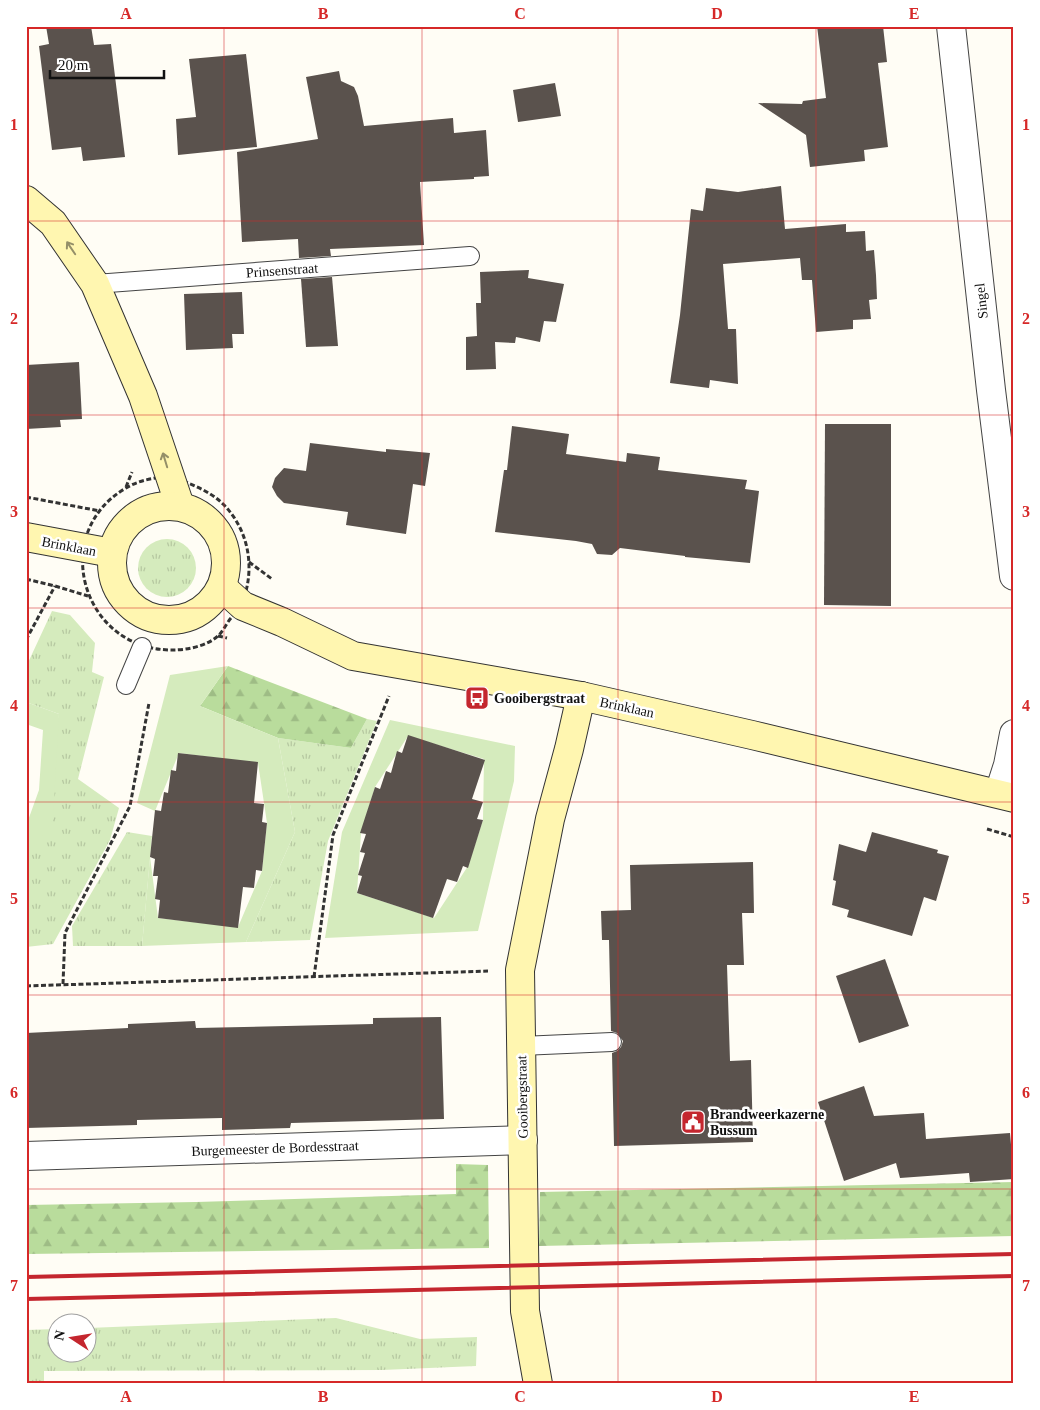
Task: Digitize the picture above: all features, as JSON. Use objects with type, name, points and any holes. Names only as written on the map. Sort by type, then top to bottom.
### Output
[{"type":"main road","points":[[26,200],[53,223],[95,284],[142,396],[180,506]]},
{"type":"main road","points":[[157,506],[180,506],[204,517],[220,537],[227,562],[222,587],[204,609],[178,620],[150,618],[128,604],[118,588],[114,581],[112,553],[120,532],[136,515],[157,506]]},
{"type":"main road","name":"Brinklaan","points":[[26,538],[112,553]]},
{"type":"main road","name":"Brinklaan","points":[[222,587],[242,606],[282,622],[353,656],[581,696],[1006,795]]},
{"type":"main road","name":"Gooibergstraat","points":[[538,1384],[525,1311],[520,970],[550,819],[581,696]]},
{"type":"street","name":"Singel","points":[[951,26],[991,390],[1014,576]]},
{"type":"street","points":[[1006,795],[1008,766],[1014,734]]},
{"type":"street","name":"Burgemeester de Bordesstraat","points":[[26,1156],[523,1140]]},
{"type":"lane","name":"Prinsenstraat","points":[[95,284],[470,256]]},
{"type":"lane","points":[[126,685],[142,647]]},
{"type":"lane","points":[[521,1046],[612,1042]]},
{"type":"path","points":[[26,497],[100,511]]},
{"type":"path","points":[[249,562],[278,582]]},
{"type":"path","points":[[26,579],[88,597]]},
{"type":"path","points":[[26,640],[54,586]]},
{"type":"path","points":[[314,976],[333,835],[389,696]]},
{"type":"path","points":[[63,984],[64,933],[130,806],[150,699]]},
{"type":"path","points":[[991,830],[1014,837]]},
{"type":"path","points":[[26,986],[520,970]]},
{"type":"green space","points":[[167,539],[183,544],[191,552],[196,568],[191,584],[183,592],[167,597],[151,592],[143,584],[138,568],[143,552],[151,544]]},
{"type":"green space","points":[[52,611],[70,615],[95,643],[92,672],[104,677],[78,779],[119,808],[110,840],[53,944],[26,947],[26,858],[59,714],[26,702],[26,667]]},
{"type":"green space","points":[[228,666],[367,719],[351,748],[278,738],[200,706]]},
{"type":"green space","points":[[228,666],[200,706],[278,738],[295,832],[246,942],[142,946],[150,857],[158,918],[238,927],[262,871],[267,823],[258,763],[179,753],[155,811],[137,803],[170,675]]},
{"type":"green space","points":[[26,702],[59,714],[53,820],[26,860],[26,826],[39,790],[43,730],[26,724]]},
{"type":"green space","points":[[367,719],[377,721],[328,841],[310,940],[246,942],[295,832],[278,738],[351,748]]},
{"type":"green space","points":[[390,720],[515,746],[514,781],[478,931],[325,938],[342,832]],"holes":[[[408,736],[484,759],[483,820],[468,866],[434,918],[357,893],[361,833],[375,787]]]},
{"type":"green space","points":[[127,832],[152,836],[142,946],[73,946],[72,926]]},
{"type":"green space","points":[[456,1164],[488,1165],[489,1248],[26,1254],[26,1205],[456,1194]]},
{"type":"green space","points":[[1014,1182],[1014,1236],[539,1246],[540,1192]]},
{"type":"green space","points":[[336,1318],[420,1339],[477,1337],[476,1366],[382,1370],[44,1371],[44,1384],[26,1384],[26,1330],[48,1329],[48,1362],[98,1362],[98,1328]]},
{"type":"building","points":[[46,26],[91,26],[94,45],[111,44],[125,157],[83,161],[81,147],[52,150],[39,46],[49,44]]},
{"type":"building","points":[[817,26],[883,26],[887,62],[878,63],[888,147],[864,150],[865,161],[810,167],[806,135],[758,103],[802,104],[803,101],[826,98]]},
{"type":"building","points":[[246,54],[257,147],[178,155],[176,119],[196,117],[189,59]]},
{"type":"building","points":[[339,71],[341,81],[354,87],[358,96],[364,126],[453,118],[454,133],[486,130],[489,176],[474,177],[474,179],[420,182],[424,245],[330,249],[331,256],[299,258],[298,239],[242,242],[237,152],[318,139],[306,77]]},
{"type":"building","points":[[555,83],[561,116],[518,122],[513,90]]},
{"type":"building","points":[[781,186],[785,229],[846,224],[846,232],[865,231],[866,251],[874,250],[876,275],[877,299],[869,300],[871,319],[853,320],[853,329],[816,332],[812,280],[802,280],[800,258],[723,264],[728,329],[736,329],[738,384],[710,380],[709,388],[670,383],[680,315],[691,209],[703,211],[706,188],[738,192]]},
{"type":"building","points":[[529,270],[528,278],[564,284],[556,322],[544,321],[540,342],[516,337],[515,343],[495,342],[496,369],[466,370],[466,337],[477,336],[476,303],[481,303],[480,272]]},
{"type":"building","points":[[332,277],[338,346],[306,347],[301,279]]},
{"type":"building","points":[[242,292],[244,334],[232,334],[233,348],[186,350],[184,294]]},
{"type":"building","points":[[79,362],[82,419],[60,420],[61,427],[26,429],[26,365]]},
{"type":"building","points":[[825,424],[891,424],[891,606],[824,605]]},
{"type":"building","points":[[512,426],[569,434],[566,454],[626,462],[627,453],[660,457],[658,470],[747,480],[745,489],[759,491],[750,563],[620,548],[612,555],[597,554],[592,544],[495,532],[504,470],[507,470]]},
{"type":"building","points":[[310,443],[386,452],[386,449],[430,453],[425,486],[413,484],[406,534],[346,525],[348,512],[284,503],[272,487],[275,478],[284,468],[306,471]]},
{"type":"building","points":[[408,735],[485,760],[472,799],[483,802],[477,819],[483,820],[468,868],[463,866],[457,882],[447,879],[433,918],[357,893],[362,876],[358,875],[365,853],[360,852],[366,834],[360,833],[375,787],[380,789],[386,771],[391,773],[397,751],[402,753]]},
{"type":"building","points":[[178,753],[258,762],[254,803],[264,804],[262,822],[267,823],[262,871],[256,870],[254,888],[243,887],[238,928],[158,918],[160,900],[155,899],[158,876],[153,876],[155,859],[150,857],[155,810],[161,811],[164,792],[168,793],[171,770],[176,771]]},
{"type":"building","points":[[872,832],[938,850],[937,853],[949,856],[936,901],[924,897],[912,936],[847,917],[849,910],[832,905],[836,881],[833,880],[839,844],[866,852]]},
{"type":"building","points":[[753,862],[754,913],[742,913],[744,965],[727,965],[730,1061],[751,1060],[753,1142],[614,1146],[612,1053],[621,1047],[623,1041],[617,1033],[611,1031],[609,940],[602,940],[601,911],[631,910],[630,865]]},
{"type":"building","points":[[885,959],[909,1026],[859,1043],[836,976]]},
{"type":"building","points":[[441,1017],[444,1119],[291,1123],[290,1128],[222,1130],[222,1118],[137,1120],[137,1125],[26,1128],[26,1033],[128,1028],[128,1024],[195,1021],[196,1028],[373,1024],[373,1018]]},
{"type":"building","points":[[864,1086],[874,1116],[924,1113],[926,1139],[1010,1133],[1014,1179],[970,1182],[969,1173],[900,1178],[896,1163],[844,1181],[818,1102]]},
{"type":"railway","points":[[26,1277],[1014,1254]]},
{"type":"railway","points":[[26,1299],[1014,1276]]},
{"type":"place","name":"Gooibergstraat","points":[[477,698]]},
{"type":"place","name":"Brandweerkazerne Bussum","points":[[693,1122]]}]
